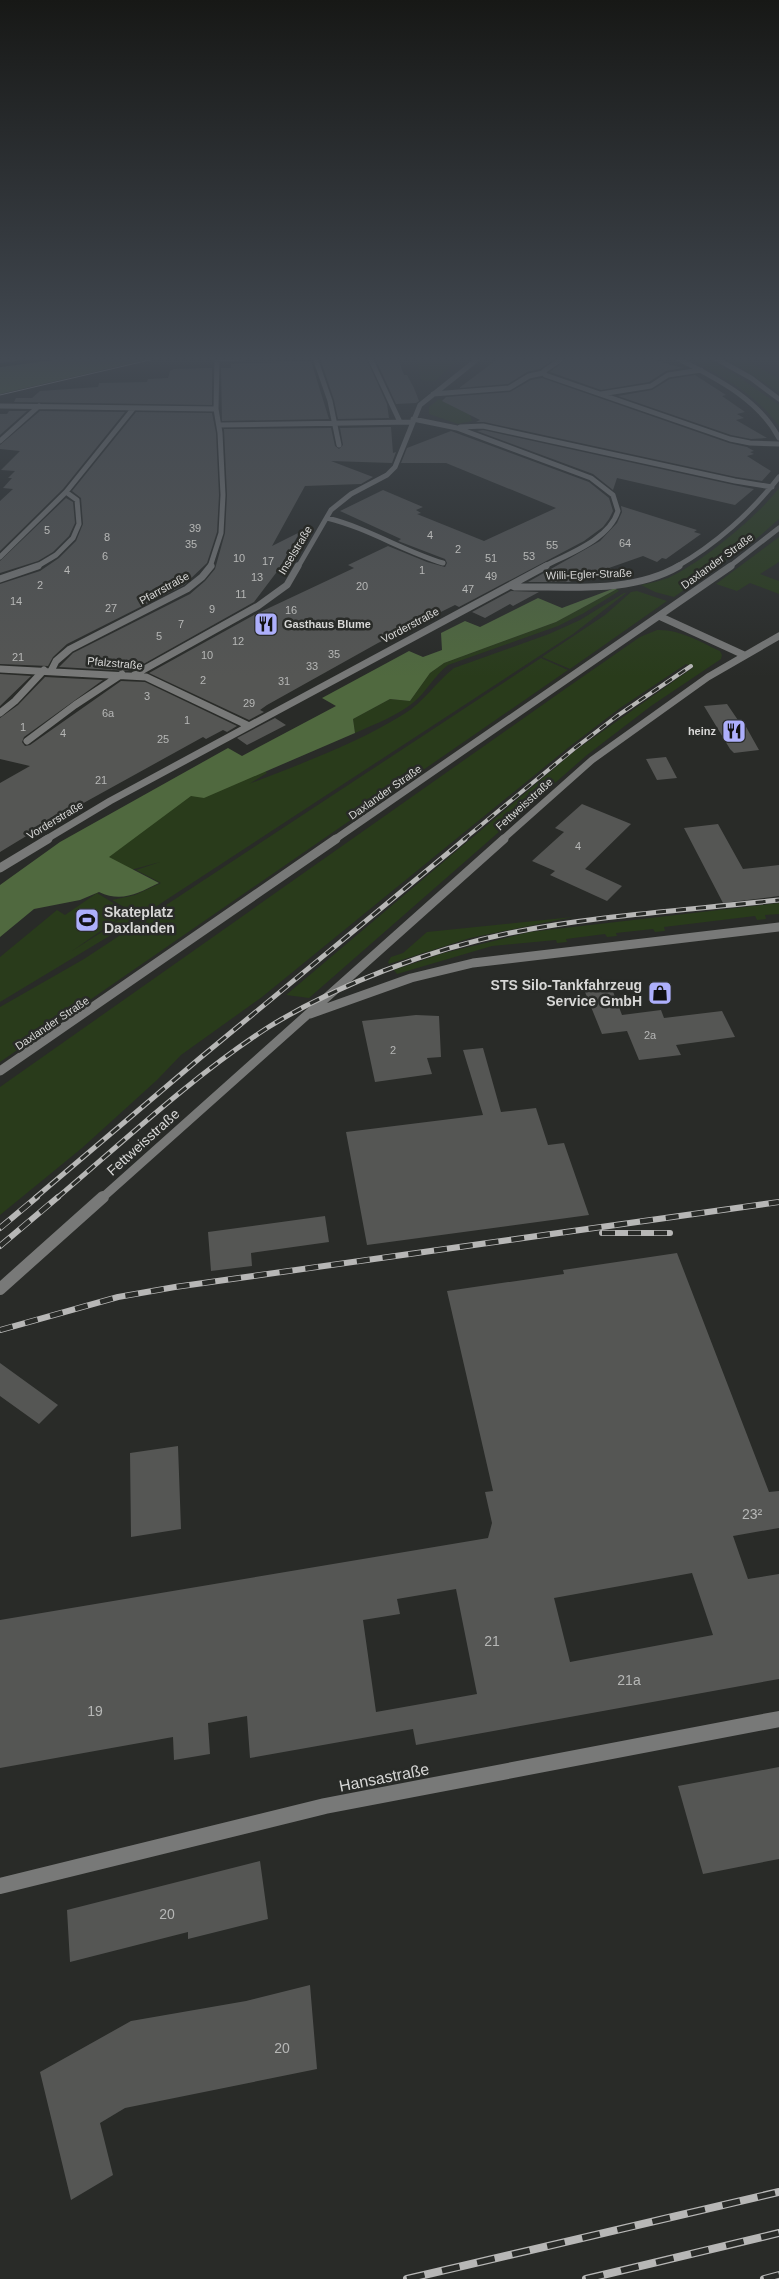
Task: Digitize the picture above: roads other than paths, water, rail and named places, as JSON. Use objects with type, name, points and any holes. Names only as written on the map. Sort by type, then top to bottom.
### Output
[{"type":"street","points":[[0,557],[66,492],[88,464]]},
{"type":"street","name":"Pfarrstraße","points":[[0,713],[16,701],[70,649],[187,589],[207,572],[217,549],[221,533],[223,494],[221,464]]},
{"type":"street","name":"Inselstraße","points":[[134,675],[277,594],[294,575],[331,510],[345,498],[391,472],[396,464]]},
{"type":"street","name":"Vorderstraße","points":[[0,868],[110,801],[247,725],[511,585],[606,532],[618,518],[619,504],[608,490],[591,478],[555,464]]},
{"type":"street","points":[[659,464],[772,487]]},
{"type":"street","name":"Willi-Egler-Straße","points":[[511,585],[515,587],[631,584],[661,576],[694,556],[753,508],[779,477]]},
{"type":"street","points":[[0,579],[40,564],[56,554],[71,540],[78,528],[78,515],[76,500],[66,492]]},
{"type":"street","points":[[327,518],[353,524],[426,559],[443,563]]},
{"type":"street","name":"Daxlander Straße","points":[[0,1071],[719,575],[779,528]]},
{"type":"street","points":[[660,616],[744,655]]},
{"type":"street","name":"Fettweisstraße","points":[[0,1289],[592,760],[671,702],[744,655],[779,636]]},
{"type":"street","name":"Pfalzstraße","points":[[0,669],[134,675],[157,682],[247,725]]},
{"type":"street","points":[[27,741],[80,701],[122,674]]},
{"type":"street","name":"Fettweisstraße","points":[[305,1016],[410,978],[473,964],[779,927]]},
{"type":"street","name":"Hansastraße","points":[[0,1886],[325,1806],[779,1719]]},
{"type":"railway","points":[[463,840],[575,748],[617,716],[691,666]]},
{"type":"railway","points":[[35,1198],[200,1058],[465,839]]},
{"type":"railway","points":[[57,1198],[159,1110],[239,1047],[294,1012],[353,983],[448,949],[510,933],[611,917],[779,900]]},
{"type":"railway","points":[[0,1228],[37,1197]]},
{"type":"railway","points":[[0,1246],[58,1197]]},
{"type":"railway","points":[[0,1330],[118,1297],[175,1287],[779,1202]]},
{"type":"railway","points":[[602,1233],[670,1233]]},
{"type":"railway","points":[[407,2279],[779,2192]]},
{"type":"railway","points":[[586,2279],[779,2233]]},
{"type":"railway","points":[[764,2279],[779,2275]]},
{"type":"place","name":"Gasthaus Blume","points":[[266,624]]},
{"type":"place","name":"heinz","points":[[734,731]]},
{"type":"place","name":"Skateplatz Daxlanden","points":[[87,920]]},
{"type":"place","name":"STS Silo-Tankfahrzeug Service GmbH","points":[[660,993]]}]
